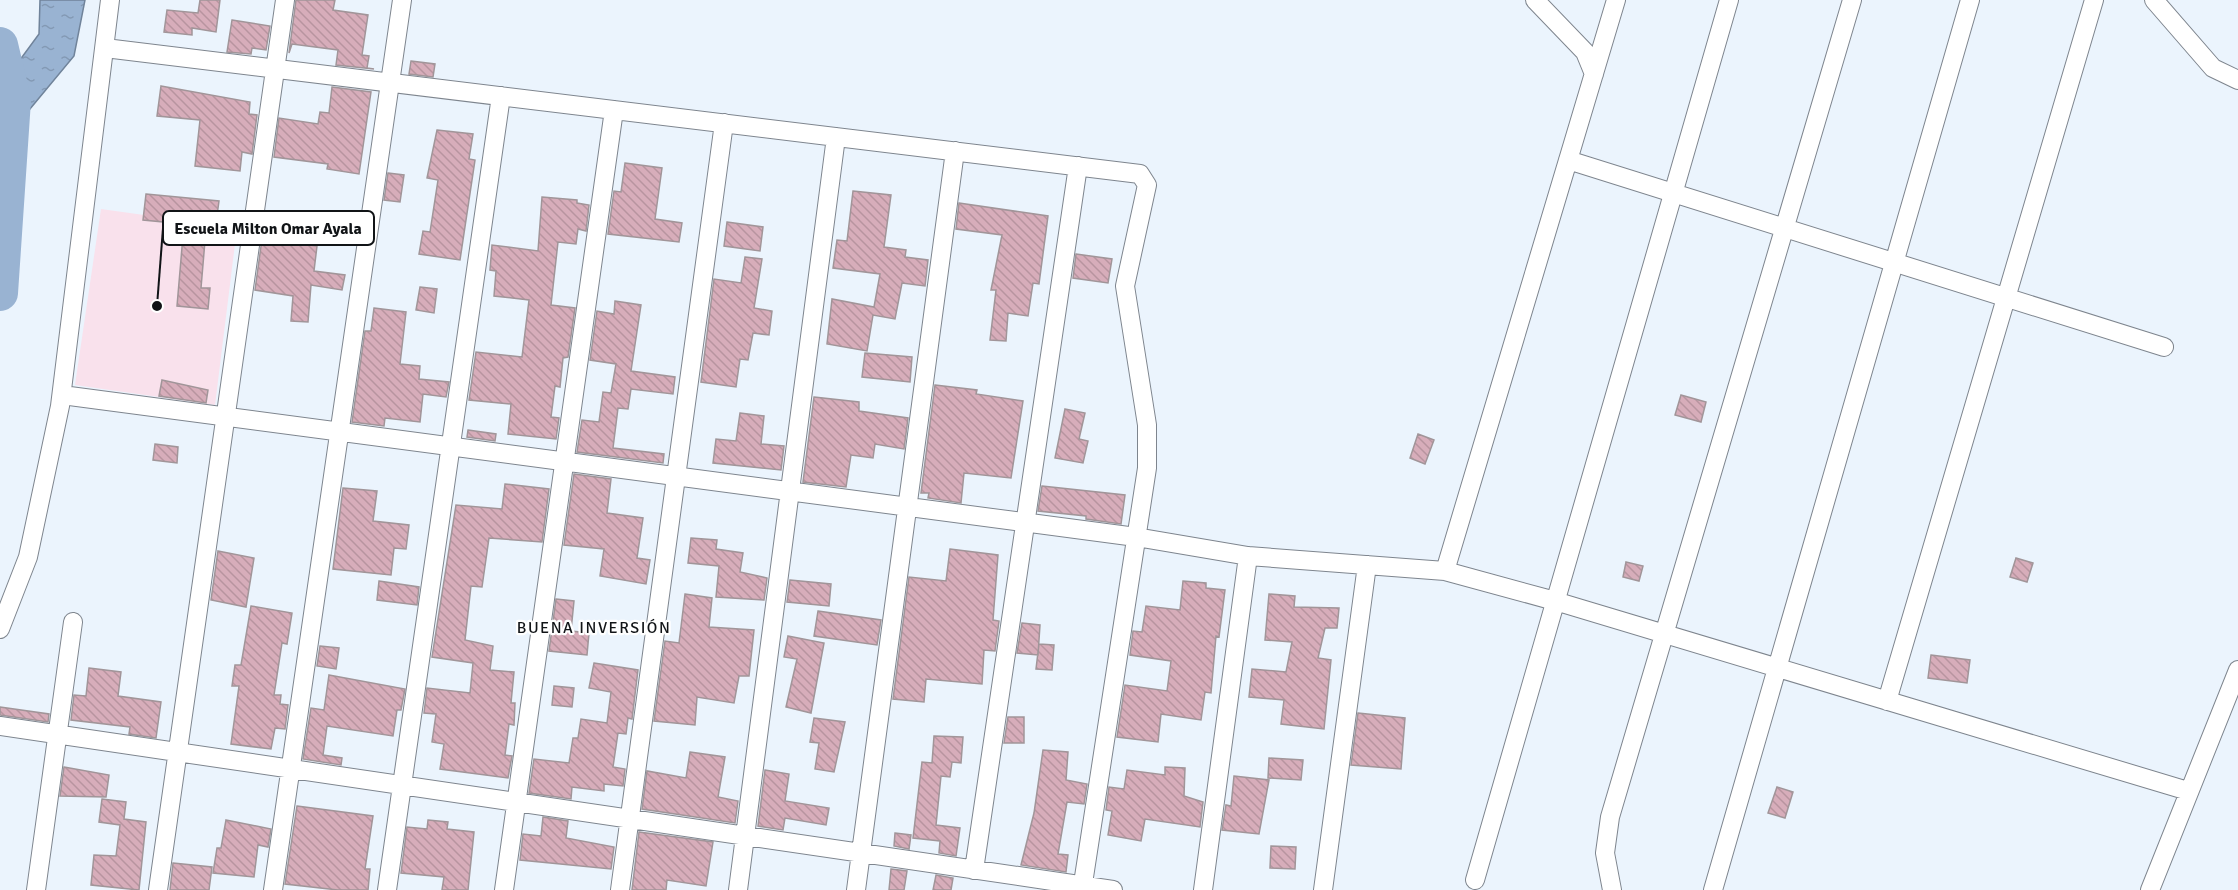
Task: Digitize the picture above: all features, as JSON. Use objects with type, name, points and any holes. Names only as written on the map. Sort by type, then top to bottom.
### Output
[{"type":"street","points":[[0,629],[28,557],[62,396],[110,0]]},
{"type":"street","points":[[158,890],[285,0]]},
{"type":"street","points":[[273,890],[402,0]]},
{"type":"street","points":[[1535,0],[1585,52],[1594,74]]},
{"type":"street","points":[[1445,571],[1616,0]]},
{"type":"street","points":[[1475,880],[1729,0]]},
{"type":"street","points":[[1612,890],[1605,853],[1610,818],[1852,0]]},
{"type":"street","points":[[1713,890],[1970,0]]},
{"type":"street","points":[[1887,701],[2094,0]]},
{"type":"street","points":[[2154,0],[2213,68],[2238,80]]},
{"type":"street","points":[[105,48],[1140,174],[1147,184],[1125,286],[1147,425],[1147,468],[1082,888]]},
{"type":"street","points":[[387,890],[501,96]]},
{"type":"street","points":[[504,890],[614,110]]},
{"type":"street","points":[[620,890],[724,123]]},
{"type":"street","points":[[738,890],[836,137]]},
{"type":"street","points":[[856,890],[955,151]]},
{"type":"street","points":[[1569,160],[2164,347]]},
{"type":"street","points":[[975,870],[1078,166]]},
{"type":"street","points":[[62,396],[1136,537],[1248,556],[1445,571],[1555,601],[2188,791]]},
{"type":"street","points":[[1203,890],[1248,556]]},
{"type":"street","points":[[1323,890],[1367,565]]},
{"type":"street","points":[[36,890],[73,622]]},
{"type":"street","points":[[2150,890],[2238,670]]},
{"type":"street","points":[[0,726],[975,870],[1082,888],[1113,890]]},
{"type":"shaded area","points":[[101,209],[237,228],[215,405],[75,385]]},
{"type":"water","points":[[40,0],[85,0],[74,56],[0,145],[0,87],[39,34]]},
{"type":"building","points":[[200,0],[220,0],[216,32],[192,28],[192,35],[164,32],[167,10],[198,13]]},
{"type":"building","points":[[296,0],[335,0],[333,10],[368,15],[362,55],[369,56],[367,68],[374,69],[336,65],[338,50],[292,44],[289,53]]},
{"type":"building","points":[[232,20],[270,26],[266,50],[252,48],[251,54],[227,52]]},
{"type":"building","points":[[411,61],[435,64],[433,77],[409,74]]},
{"type":"building","points":[[161,86],[250,102],[249,114],[257,115],[252,154],[242,152],[240,171],[195,166],[200,120],[157,116]]},
{"type":"building","points":[[332,87],[371,92],[359,174],[327,169],[328,164],[274,157],[279,118],[318,124],[320,112],[329,113]]},
{"type":"building","points":[[437,130],[473,134],[469,159],[475,160],[460,260],[419,254],[423,231],[430,232],[438,180],[427,178]]},
{"type":"building","points":[[625,163],[662,168],[655,219],[682,223],[679,242],[608,234],[614,191],[621,192]]},
{"type":"building","points":[[388,173],[404,175],[400,202],[384,200]]},
{"type":"building","points":[[853,191],[891,195],[884,247],[906,250],[905,257],[928,260],[925,286],[902,283],[895,319],[873,315],[867,351],[827,344],[832,299],[874,307],[880,274],[833,268],[837,240],[847,241]]},
{"type":"building","points":[[146,194],[219,201],[215,230],[206,229],[201,288],[210,288],[208,309],[177,306],[184,224],[143,220]]},
{"type":"building","points":[[542,197],[577,200],[577,203],[589,205],[586,231],[578,229],[576,244],[558,242],[551,305],[575,308],[568,357],[563,358],[560,387],[555,386],[551,417],[559,418],[556,439],[508,434],[511,404],[469,400],[476,352],[522,357],[529,300],[494,296],[496,271],[490,270],[492,245],[538,251]]},
{"type":"building","points":[[959,203],[1048,216],[1039,284],[1033,283],[1028,316],[1008,313],[1006,341],[990,340],[996,290],[991,290],[1002,235],[956,229]]},
{"type":"building","points":[[727,222],[763,227],[760,251],[724,246]]},
{"type":"building","points":[[262,239],[317,246],[314,271],[345,275],[342,290],[311,285],[308,322],[291,321],[293,296],[255,290]]},
{"type":"building","points":[[1076,254],[1112,259],[1108,283],[1073,278]]},
{"type":"building","points":[[745,257],[762,259],[754,308],[772,311],[769,335],[753,333],[748,360],[740,359],[736,387],[701,382],[714,279],[741,283]]},
{"type":"building","points":[[420,287],[437,289],[434,313],[416,310]]},
{"type":"building","points":[[615,301],[641,305],[631,371],[675,377],[673,394],[631,389],[628,409],[618,408],[613,448],[664,454],[663,463],[577,452],[582,420],[599,422],[603,392],[611,393],[616,364],[590,360],[597,311],[614,314]]},
{"type":"building","points":[[374,308],[406,312],[400,364],[420,366],[419,379],[449,382],[446,397],[423,394],[420,422],[385,418],[384,426],[352,422],[365,331],[371,331]]},
{"type":"building","points":[[865,353],[912,357],[910,382],[862,377]]},
{"type":"building","points":[[162,380],[208,390],[206,403],[159,396]]},
{"type":"building","points":[[935,385],[977,390],[976,394],[1023,401],[1011,478],[964,473],[961,503],[928,498],[929,493],[921,493]]},
{"type":"building","points":[[1681,395],[1706,402],[1701,422],[1675,415]]},
{"type":"building","points":[[814,397],[859,402],[859,411],[908,418],[904,449],[875,444],[873,458],[851,455],[846,487],[803,482]]},
{"type":"building","points":[[1065,409],[1085,413],[1079,439],[1088,441],[1083,463],[1055,458]]},
{"type":"building","points":[[740,413],[764,416],[761,444],[784,446],[781,470],[713,463],[716,439],[736,441]]},
{"type":"building","points":[[468,430],[496,434],[495,441],[467,437]]},
{"type":"building","points":[[1418,434],[1434,440],[1425,464],[1410,458]]},
{"type":"building","points":[[155,444],[178,447],[177,463],[153,460]]},
{"type":"building","points":[[574,474],[611,479],[607,513],[643,518],[637,558],[650,560],[646,584],[600,576],[604,549],[564,545]]},
{"type":"building","points":[[505,484],[549,489],[542,542],[489,538],[482,587],[471,586],[465,640],[493,646],[490,670],[514,672],[511,703],[515,703],[514,725],[509,724],[505,755],[512,756],[508,778],[440,769],[444,744],[432,742],[436,714],[424,713],[427,688],[470,693],[473,663],[432,657],[456,505],[502,509]]},
{"type":"building","points":[[1042,486],[1125,495],[1121,524],[1086,519],[1086,516],[1038,511]]},
{"type":"building","points":[[343,488],[377,491],[373,521],[409,525],[406,549],[394,548],[391,575],[333,569]]},
{"type":"building","points":[[691,538],[717,540],[716,549],[743,553],[740,572],[767,578],[764,600],[716,597],[719,566],[688,563]]},
{"type":"building","points":[[950,549],[998,555],[993,620],[999,621],[995,651],[984,650],[982,684],[926,679],[924,702],[893,699],[909,577],[946,581]]},
{"type":"building","points":[[218,551],[254,558],[246,607],[211,600]]},
{"type":"building","points":[[2016,558],[2033,563],[2027,582],[2010,577]]},
{"type":"building","points":[[1626,562],[1643,566],[1639,581],[1623,577]]},
{"type":"building","points":[[790,580],[831,584],[829,606],[787,602]]},
{"type":"building","points":[[379,581],[419,587],[417,605],[377,600]]},
{"type":"building","points":[[1183,581],[1206,583],[1206,588],[1225,590],[1219,637],[1216,636],[1211,693],[1205,692],[1201,720],[1161,714],[1158,742],[1117,737],[1125,685],[1167,691],[1171,661],[1130,655],[1133,631],[1142,632],[1146,606],[1180,610]]},
{"type":"building","points":[[685,594],[712,598],[709,627],[754,630],[749,676],[739,676],[734,703],[697,697],[695,725],[654,721],[665,641],[679,643]]},
{"type":"building","points":[[1269,594],[1295,596],[1294,607],[1339,608],[1337,628],[1325,628],[1318,658],[1331,660],[1324,729],[1281,724],[1284,700],[1249,697],[1252,669],[1286,672],[1292,642],[1265,640]]},
{"type":"building","points":[[556,599],[574,601],[571,631],[589,633],[587,655],[549,651]]},
{"type":"building","points":[[251,606],[292,613],[287,644],[282,643],[274,695],[281,695],[280,704],[288,705],[285,729],[275,728],[271,749],[231,744],[239,686],[232,686],[235,665],[241,665]]},
{"type":"building","points":[[818,611],[881,620],[877,645],[814,636]]},
{"type":"building","points":[[1022,623],[1040,625],[1038,655],[1017,653]]},
{"type":"building","points":[[788,636],[824,643],[811,713],[786,707],[797,659],[784,657]]},
{"type":"building","points":[[1039,644],[1054,645],[1052,670],[1036,669]]},
{"type":"building","points":[[320,646],[339,648],[336,669],[317,666]]},
{"type":"building","points":[[1931,655],[1970,660],[1967,683],[1928,678]]},
{"type":"building","points":[[594,663],[638,670],[632,719],[628,718],[626,734],[618,733],[613,767],[625,769],[623,786],[604,784],[604,791],[572,787],[571,799],[529,793],[534,759],[569,763],[573,738],[578,738],[581,719],[607,723],[611,692],[589,688]]},
{"type":"building","points":[[89,668],[121,672],[118,696],[161,702],[156,738],[129,734],[130,727],[71,720],[74,695],[86,696]]},
{"type":"building","points":[[329,675],[405,689],[401,710],[397,710],[393,736],[327,726],[323,755],[342,758],[341,765],[303,759],[311,708],[324,710]]},
{"type":"building","points":[[554,686],[574,688],[572,707],[552,705]]},
{"type":"building","points":[[0,707],[49,714],[48,722],[0,715]]},
{"type":"building","points":[[1358,713],[1405,718],[1401,769],[1351,765]]},
{"type":"building","points":[[1008,717],[1024,717],[1024,743],[1004,743]]},
{"type":"building","points":[[814,718],[845,722],[834,772],[815,769],[819,743],[810,742]]},
{"type":"building","points":[[934,736],[963,737],[961,763],[952,762],[950,777],[941,776],[936,825],[960,828],[956,856],[939,853],[940,841],[913,838],[922,762],[932,763]]},
{"type":"building","points":[[1043,750],[1068,752],[1066,780],[1087,784],[1084,804],[1067,802],[1058,854],[1068,855],[1066,872],[1021,865],[1034,813]]},
{"type":"building","points":[[690,752],[725,757],[718,797],[738,801],[735,823],[642,809],[647,771],[686,778]]},
{"type":"building","points":[[1269,758],[1303,760],[1301,780],[1268,778]]},
{"type":"building","points":[[64,767],[109,775],[106,797],[60,796]]},
{"type":"building","points":[[1165,767],[1185,768],[1184,796],[1203,802],[1200,827],[1145,819],[1141,841],[1108,835],[1112,811],[1106,810],[1109,787],[1124,789],[1127,770],[1165,775]]},
{"type":"building","points":[[765,770],[789,774],[785,801],[829,808],[826,825],[785,818],[783,830],[758,826]]},
{"type":"building","points":[[1234,776],[1269,780],[1259,834],[1222,830],[1226,805],[1231,806]]},
{"type":"building","points":[[1777,787],[1793,792],[1785,818],[1768,813]]},
{"type":"building","points":[[102,799],[126,802],[124,819],[146,822],[139,890],[91,885],[94,855],[116,856],[120,825],[99,822]]},
{"type":"building","points":[[297,806],[373,816],[365,869],[370,869],[368,890],[338,890],[285,884]]},
{"type":"building","points":[[543,817],[568,821],[566,838],[614,847],[611,869],[520,860],[523,834],[541,836]]},
{"type":"building","points":[[226,820],[271,829],[268,847],[258,845],[254,877],[213,873],[217,848],[221,848]]},
{"type":"building","points":[[428,820],[448,822],[447,829],[474,832],[468,890],[442,890],[444,877],[401,873],[407,827],[427,829]]},
{"type":"building","points":[[639,832],[713,842],[706,886],[667,880],[666,890],[632,890]]},
{"type":"building","points":[[895,833],[911,835],[909,849],[894,846]]},
{"type":"building","points":[[1271,846],[1296,847],[1295,869],[1270,868]]},
{"type":"building","points":[[173,863],[212,867],[209,890],[170,890]]},
{"type":"building","points":[[891,869],[907,871],[904,890],[889,890]]},
{"type":"building","points":[[936,875],[953,878],[951,890],[933,890]]},
{"type":"waterway","points":[[0,45],[13,100],[0,293]]},
{"type":"place","name":"Escuela Milton Omar Ayala","points":[[157,306]]},
{"type":"district","name":"BUENA INVERSIÓN","points":[[594,627]]}]
